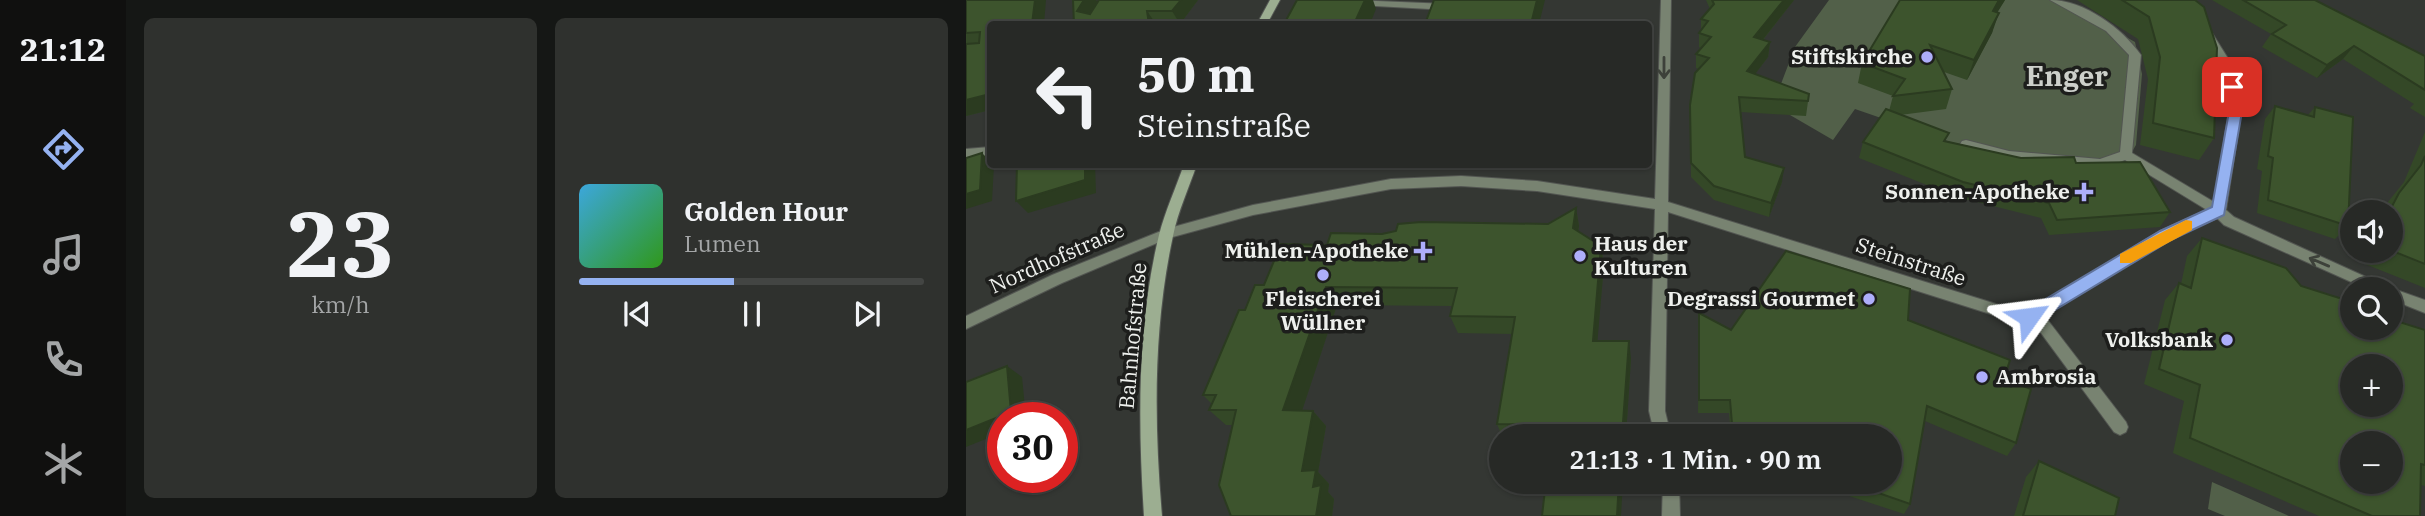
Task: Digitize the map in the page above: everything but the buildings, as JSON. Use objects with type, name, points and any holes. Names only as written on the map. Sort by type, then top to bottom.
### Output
[{"type":"street","points":[[1264,21],[1275,0]]},
{"type":"street","points":[[1660,424],[1657,411],[1666,0]]},
{"type":"street","points":[[2055,0],[2098,22],[2128,43],[2135,55],[2126,155]]},
{"type":"street","points":[[1348,2],[1460,8]]},
{"type":"street","points":[[2195,25],[2206,33],[2228,68],[2236,106],[2219,211]]},
{"type":"street","points":[[1966,144],[2009,156],[2100,164],[2126,155]]},
{"type":"street","points":[[966,154],[987,152]]},
{"type":"street","points":[[2126,155],[2219,211],[2229,221],[2354,277]]},
{"type":"street","name":"Bahnhofstraße","points":[[1153,516],[1149,397],[1155,311],[1166,234],[1190,168]]},
{"type":"street","name":"Steinstraße","points":[[1166,234],[1253,210],[1391,184],[1481,181],[1537,186],[1663,205],[2017,317],[2035,314]]},
{"type":"street","points":[[2120,427],[2035,314],[2165,235],[2219,211]]},
{"type":"street","name":"Nordhofstraße","points":[[966,323],[1058,279],[1166,234]]},
{"type":"street","points":[[2403,298],[2425,307]]},
{"type":"street","points":[[1671,494],[1671,516]]},
{"type":"green space","points":[[1829,0],[2060,0],[2135,42],[2142,74],[2136,145],[2130,155],[2103,167],[2008,162],[1855,109],[1833,140],[1773,105],[1795,47]]},
{"type":"green space","points":[[2212,482],[2289,516],[2225,516],[2208,509]]},
{"type":"slow traffic","points":[[2126,258],[2186,226]]},
{"type":"place","name":"Stiftskirche","points":[[1927,57]]},
{"type":"place","name":"Sonnen-Apotheke","points":[[2084,192]]},
{"type":"place","name":"Mühlen-Apotheke","points":[[1423,251]]},
{"type":"place","name":"Haus der Kulturen","points":[[1580,256]]},
{"type":"place","name":"Fleischerei Wüllner","points":[[1323,275]]},
{"type":"place","name":"Degrassi Gourmet","points":[[1869,299]]},
{"type":"place","name":"Volksbank","points":[[2227,340]]},
{"type":"place","name":"Ambrosia","points":[[1982,377]]},
{"type":"district","name":"Enger","points":[[2067,76]]},
{"type":"route","points":[[2029,317],[2165,235],[2219,211],[2236,106],[2232,87]]}]
